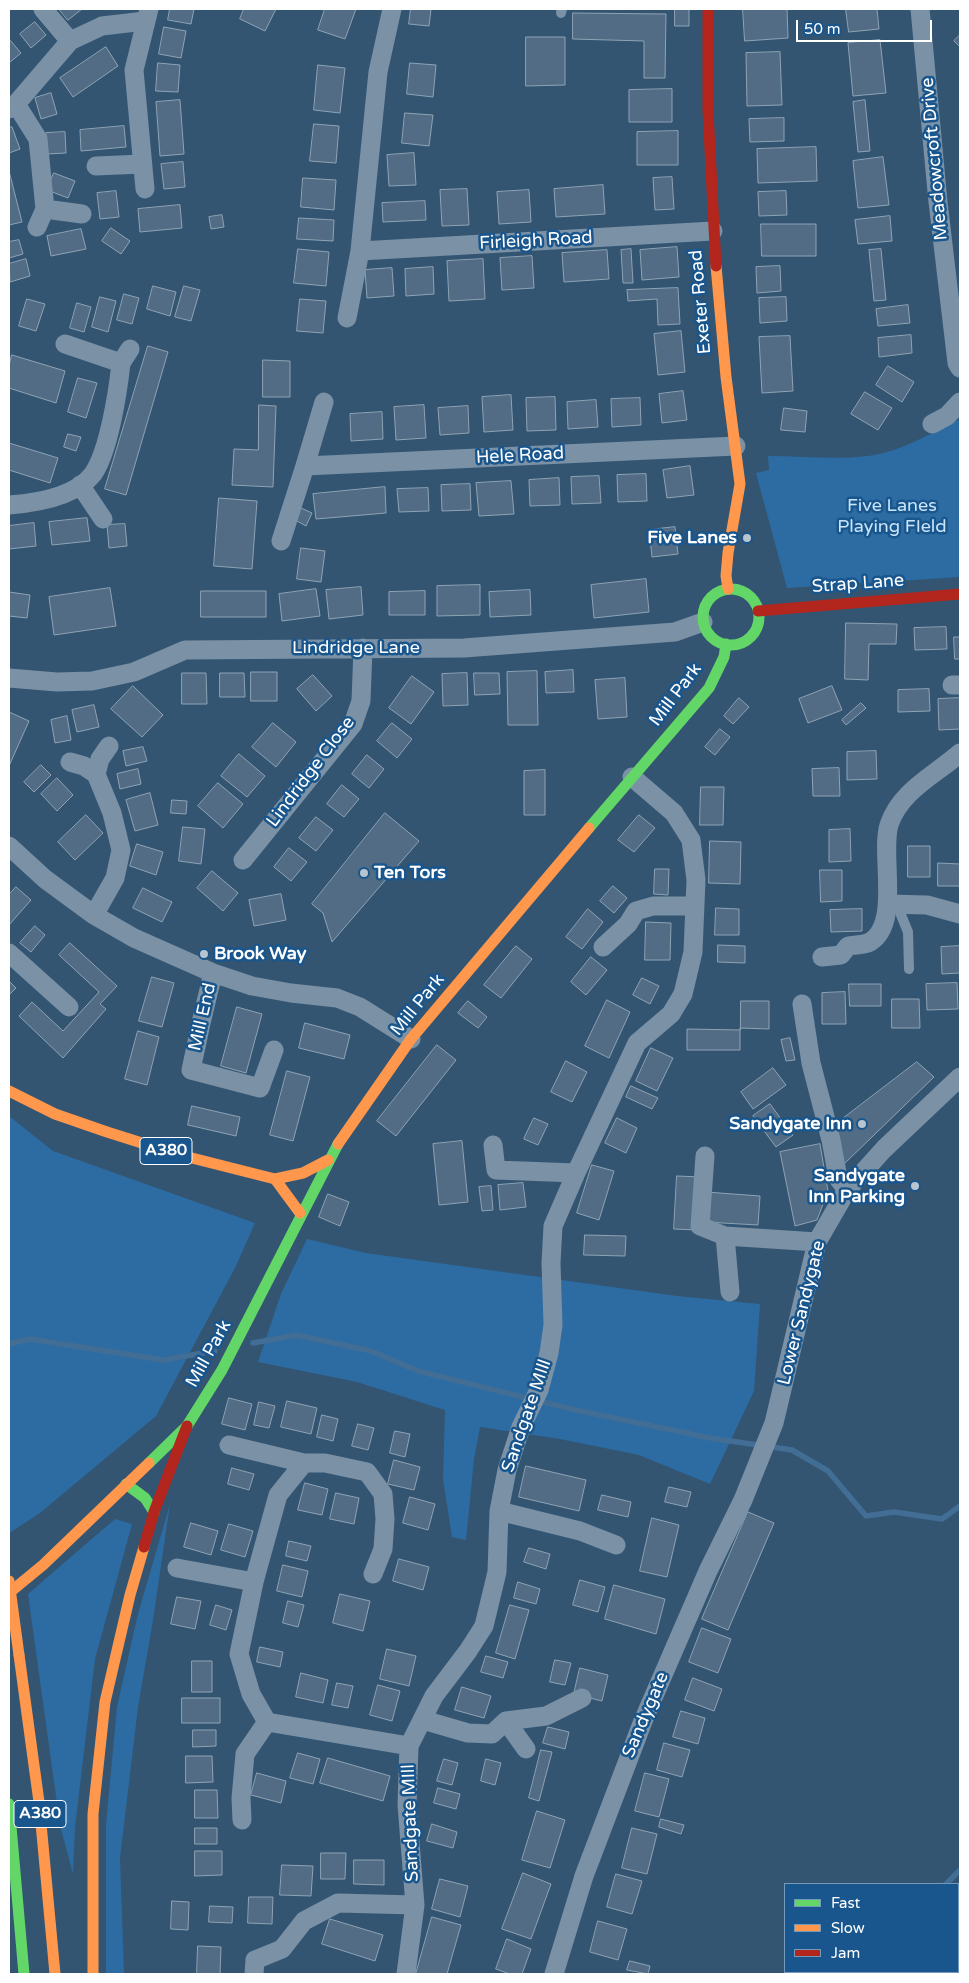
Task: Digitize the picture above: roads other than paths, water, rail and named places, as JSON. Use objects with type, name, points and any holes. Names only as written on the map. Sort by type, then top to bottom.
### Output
[{"type":"main road","name":"Exeter Road","points":[[708,9],[708,111],[713,231],[726,377],[740,484],[728,552],[726,576],[728,589]]},
{"type":"main road","points":[[728,589],[748,594],[758,611],[757,625],[750,636],[739,643],[726,644],[720,642],[709,634],[703,622],[706,603],[716,593],[728,589]]},
{"type":"main road","name":"Strap Lane","points":[[758,611],[960,594]]},
{"type":"main road","name":"Mill Park","points":[[187,1426],[222,1370],[328,1160],[411,1039],[709,688],[724,658],[726,644]]},
{"type":"main road","name":"A380","points":[[9,1091],[55,1114],[107,1132],[180,1155],[275,1179],[303,1173],[328,1160]]},
{"type":"main road","points":[[275,1179],[300,1213]]},
{"type":"main road","points":[[9,1593],[43,1564],[187,1426]]},
{"type":"main road","points":[[93,1974],[93,1814],[105,1702],[130,1595],[154,1512],[187,1426]]},
{"type":"main road","points":[[126,1484],[145,1498],[154,1512]]},
{"type":"main road","name":"A380","points":[[9,1582],[39,1802],[55,1974]]},
{"type":"main road","name":"A380","points":[[9,1804],[24,1974]]},
{"type":"main road","points":[[10,1958],[19,1905]]},
{"type":"street","points":[[43,9],[70,42]]},
{"type":"street","points":[[347,318],[360,251],[378,72],[392,9]]},
{"type":"street","name":"Meadowcroft Drive","points":[[920,9],[940,221],[957,363],[960,368]]},
{"type":"street","points":[[37,227],[45,209],[38,139],[12,106],[70,42],[102,26],[147,15],[134,70],[145,190]]},
{"type":"street","points":[[96,166],[142,164]]},
{"type":"street","points":[[45,209],[82,214]]},
{"type":"street","name":"Firleigh Road","points":[[360,251],[713,231]]},
{"type":"street","points":[[9,505],[46,501],[80,485],[92,474],[102,453],[125,356],[65,344]]},
{"type":"street","points":[[280,541],[324,402]]},
{"type":"street","points":[[932,424],[947,416],[960,402]]},
{"type":"street","name":"Hele Road","points":[[305,466],[736,446]]},
{"type":"street","points":[[80,485],[103,519]]},
{"type":"street","name":"Lindridge Lane","points":[[10,684],[92,681],[134,672],[185,650],[464,648],[675,632],[703,622]]},
{"type":"street","name":"Lindridge Close","points":[[243,860],[353,724],[362,701],[363,648]]},
{"type":"street","points":[[96,774],[100,759],[109,746]]},
{"type":"street","points":[[822,957],[841,955],[848,946],[870,942],[881,932],[892,904],[887,858],[889,826],[902,800],[960,753]]},
{"type":"street","points":[[70,762],[84,766],[96,774],[112,813],[121,850],[115,878],[94,916]]},
{"type":"street","name":"Sandgate MIll","points":[[406,1974],[415,1905],[407,1805],[409,1746],[434,1696],[468,1652],[484,1626],[497,1572],[499,1511],[507,1470],[522,1427],[538,1390],[549,1353],[553,1325],[551,1263],[553,1226],[638,1043],[671,1014],[682,994],[693,952],[696,880],[692,840],[674,813],[632,777]]},
{"type":"street","points":[[11,853],[94,916],[134,938],[213,973],[252,986],[337,998],[360,1007],[411,1039]]},
{"type":"street","points":[[892,904],[927,905],[960,914]]},
{"type":"street","points":[[603,947],[628,924],[636,911],[653,906],[695,906]]},
{"type":"street","points":[[9,952],[69,1007]]},
{"type":"street","name":"Mill End","points":[[213,973],[200,1023],[191,1070],[260,1088],[274,1050]]},
{"type":"street","points":[[802,1004],[811,1063],[831,1140],[838,1178],[847,1190]]},
{"type":"street","name":"Lower Sandygate","points":[[757,1464],[774,1423],[817,1242],[847,1190],[884,1149],[960,1077]]},
{"type":"street","points":[[493,1145],[496,1170],[576,1173]]},
{"type":"street","points":[[705,1156],[700,1226],[725,1236],[817,1242]]},
{"type":"street","points":[[725,1236],[730,1292]]},
{"type":"street","points":[[229,1444],[304,1463],[325,1463],[367,1472],[383,1494],[385,1519],[383,1549],[373,1574]]},
{"type":"street","points":[[267,1722],[251,1694],[239,1654],[254,1582],[278,1495],[304,1463]]},
{"type":"street","name":"Sandygate","points":[[554,1974],[584,1876],[643,1721],[708,1571],[743,1500],[757,1464]]},
{"type":"street","points":[[499,1511],[580,1531],[616,1545]]},
{"type":"street","points":[[177,1568],[254,1582]]},
{"type":"street","points":[[423,1720],[468,1733],[492,1734],[506,1721],[546,1716],[582,1698]]},
{"type":"street","points":[[506,1721],[526,1749]]},
{"type":"street","points":[[267,1722],[409,1746]]},
{"type":"street","points":[[242,1820],[241,1798],[246,1754],[267,1722]]},
{"type":"street","points":[[254,1974],[255,1960],[282,1949],[304,1921],[338,1903],[415,1905]]},
{"type":"lane","points":[[892,904],[908,932],[909,969]]},
{"type":"waterway","points":[[253,1343],[296,1335],[371,1351],[418,1371],[571,1409],[710,1438],[792,1450],[828,1471],[866,1516],[894,1512],[942,1519],[960,1506]]},
{"type":"waterway","points":[[9,1344],[30,1339],[163,1360],[215,1351]]},
{"type":"waterway","points":[[947,1883],[960,1870]]},
{"type":"place","name":"Five Lanes","points":[[747,538]]},
{"type":"place","name":"Ten Tors","points":[[364,873]]},
{"type":"place","name":"Brook Way","points":[[204,954]]},
{"type":"place","name":"Sandygate Inn","points":[[862,1124]]},
{"type":"place","name":"Sandygate Inn Parking","points":[[915,1186]]},
{"type":"park label","name":"Five Lanes Playing FIeld","points":[[892,516]]}]
